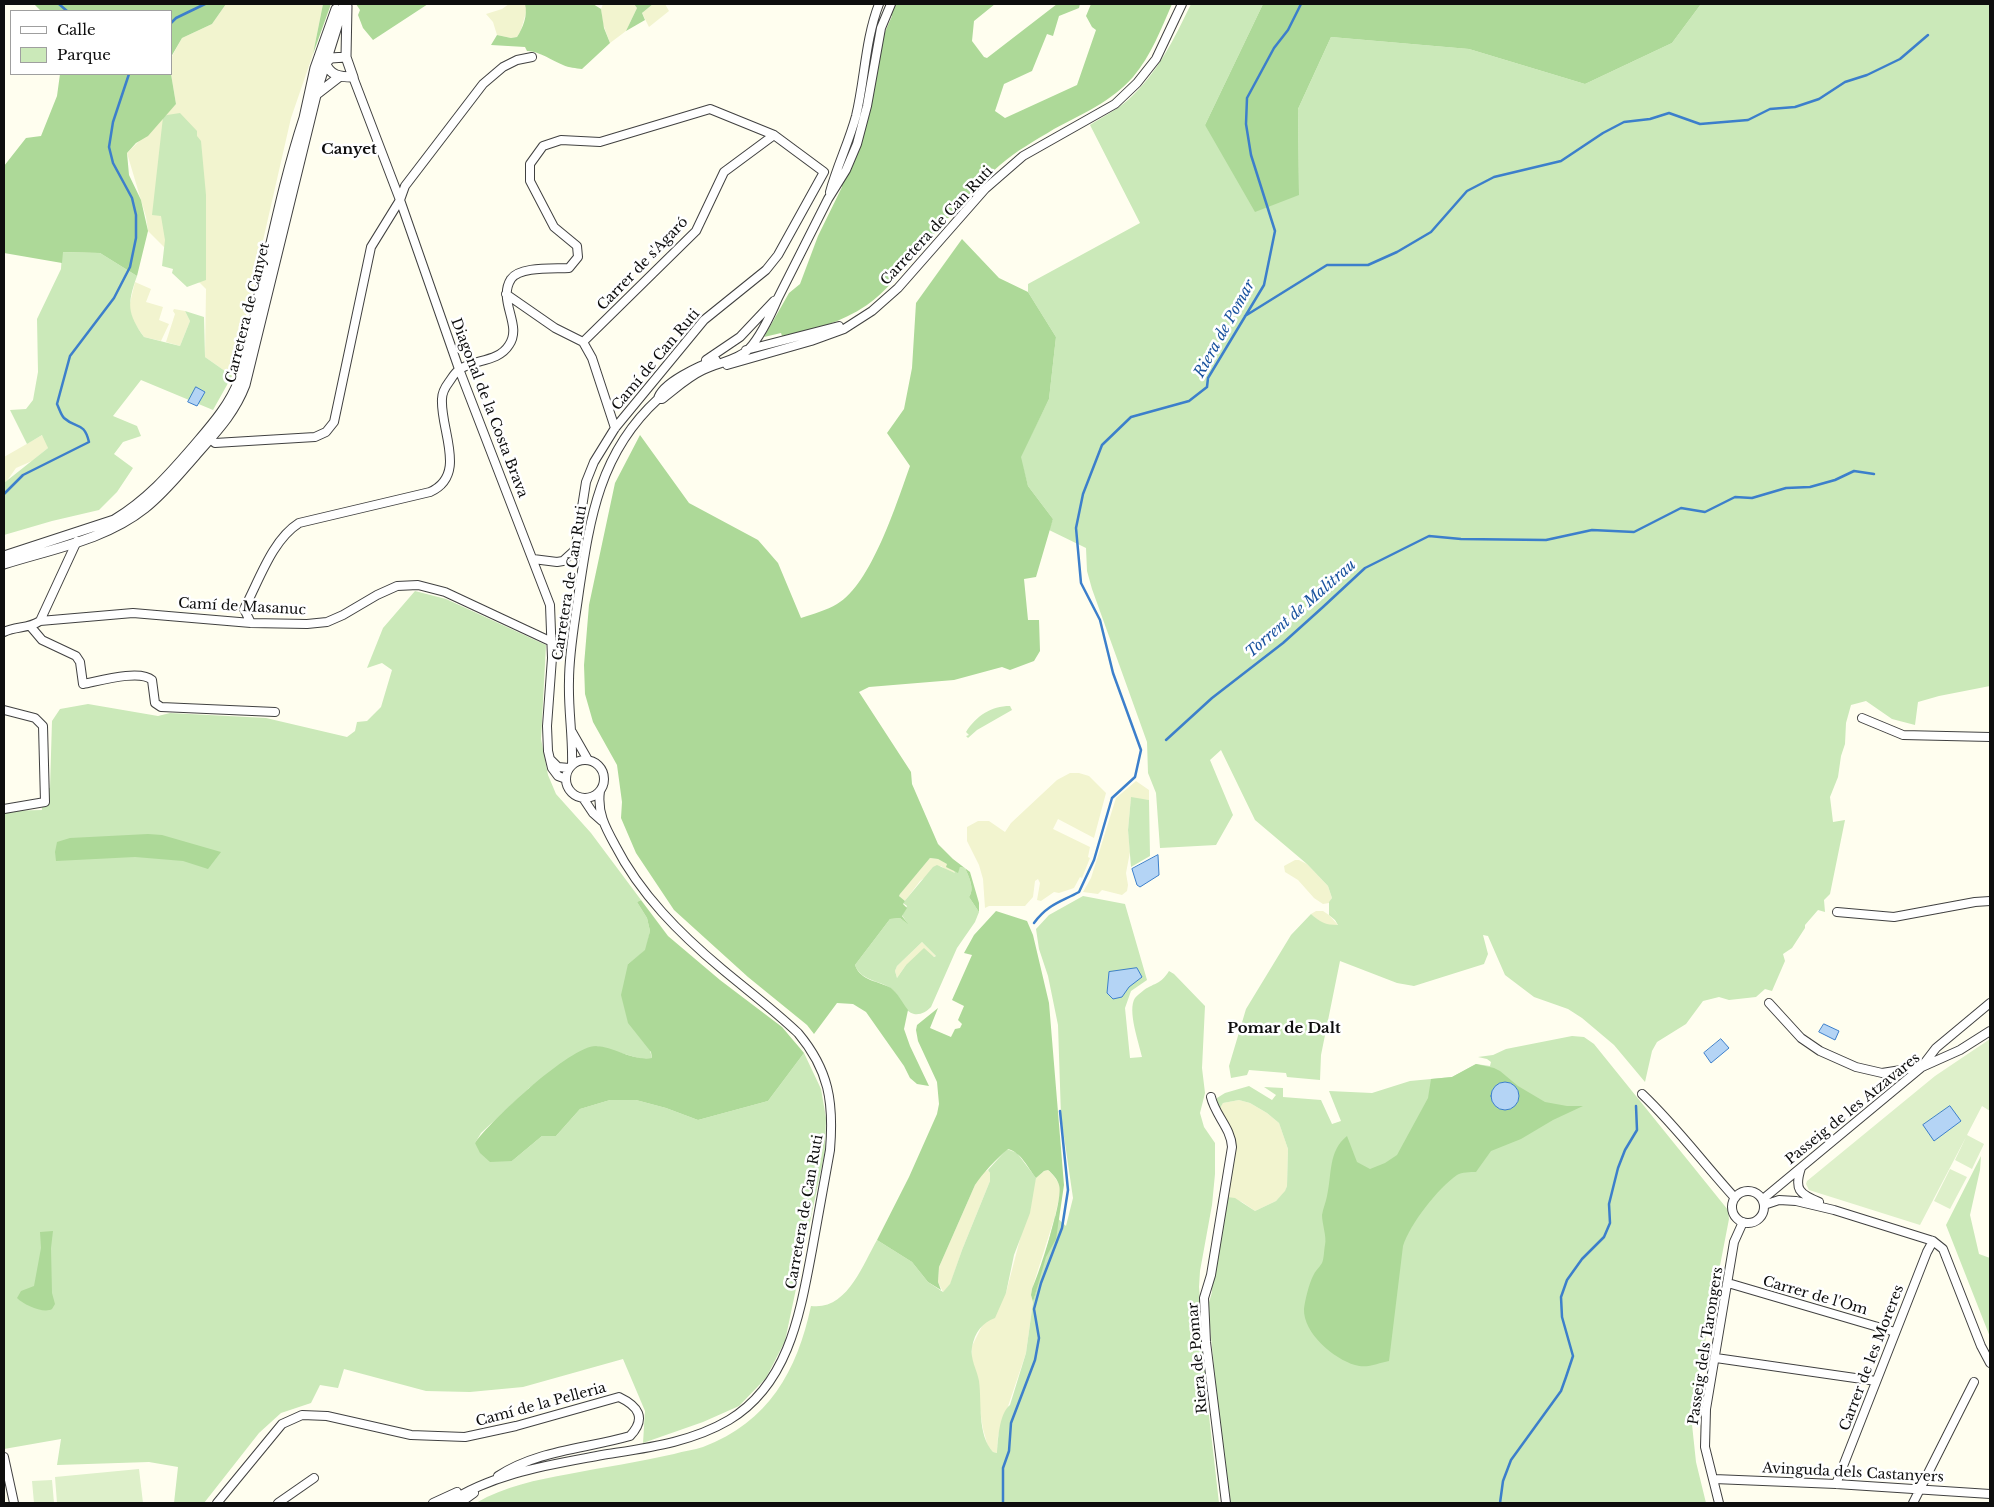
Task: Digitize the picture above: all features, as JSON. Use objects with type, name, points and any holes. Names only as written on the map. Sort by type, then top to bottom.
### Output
[{"type":"street","name":"Carretera de Canyet","points":[[4,556],[114,520],[129,511],[158,488],[221,413],[239,381],[316,68],[326,34],[338,4]]},
{"type":"street","name":"Carretera de Canyet","points":[[4,564],[111,529],[145,508],[156,499],[210,440],[234,409],[245,385],[325,64],[346,4]]},
{"type":"street","points":[[317,94],[339,77],[353,76],[346,57],[346,4]]},
{"type":"street","points":[[749,349],[772,312],[828,199],[848,144],[857,109],[870,31],[879,4]]},
{"type":"street","points":[[870,31],[876,27],[885,8],[891,4]]},
{"type":"street","points":[[828,199],[836,188],[854,151],[867,106],[881,28],[891,4]]},
{"type":"street","name":"Carretera de Can Ruti","points":[[684,383],[733,363],[811,341],[844,329],[872,311],[898,288],[984,189],[1023,156],[1115,104],[1137,83],[1156,59],[1182,4]]},
{"type":"street","points":[[333,20],[324,56],[327,70],[339,77]]},
{"type":"street","points":[[870,31],[873,37],[868,73],[872,80]]},
{"type":"street","points":[[304,118],[321,66],[331,58],[346,57]]},
{"type":"street","points":[[181,462],[186,460],[202,442],[210,440],[215,443],[315,438],[326,432],[334,422],[371,247],[400,200],[406,186],[483,84],[503,66],[517,60],[532,57]]},
{"type":"street","name":"Diagonal de la Costa Brava","points":[[353,76],[400,200],[459,369],[550,605],[552,642],[547,726],[549,757],[552,768],[558,776],[566,779]]},
{"type":"street","points":[[252,623],[244,609],[287,530],[299,523],[430,492],[440,488],[447,478],[450,466],[442,398],[446,386],[459,369],[502,354],[510,345],[513,323],[507,306],[506,294],[511,279],[522,271],[569,268],[578,257],[577,246],[554,227],[530,181],[530,164],[543,146],[561,140],[600,142],[710,108],[774,136]]},
{"type":"street","points":[[854,151],[859,122],[857,109]]},
{"type":"street","name":"Camí de Can Ruti","points":[[532,559],[563,561],[574,550],[586,482],[594,462],[615,428],[704,320],[766,270],[778,255],[824,172],[774,136]]},
{"type":"street","name":"Carrer de s'Agaró","points":[[583,342],[696,231],[724,172],[774,136]]},
{"type":"street","points":[[506,294],[555,328],[583,342],[592,358],[615,428]]},
{"type":"street","points":[[698,366],[740,337],[778,298]]},
{"type":"street","name":"Carretera de Can Ruti","points":[[571,766],[570,663],[584,554],[600,485],[619,445],[634,424],[658,399],[659,394],[698,366],[749,349],[853,322]]},
{"type":"street","name":"Carretera de Can Ruti","points":[[658,399],[662,399],[701,371],[749,349]]},
{"type":"street","points":[[210,440],[211,432],[230,407],[238,389],[239,381]]},
{"type":"street","points":[[40,621],[79,537],[108,526],[114,520]]},
{"type":"street","name":"Camí de Masanuc","points":[[31,627],[40,621],[134,613],[252,623],[327,622],[343,615],[377,594],[397,586],[411,584],[444,592],[552,642]]},
{"type":"street","points":[[4,632],[11,628],[31,627],[42,640],[76,656],[80,662],[83,684],[145,675],[152,680],[155,703],[161,707],[275,712]]},
{"type":"street","points":[[4,710],[35,718],[43,726],[45,802],[4,810]]},
{"type":"street","points":[[1862,718],[1902,735],[1990,737]]},
{"type":"street","name":"Carretera de Can Ruti","points":[[571,731],[588,760]]},
{"type":"street","points":[[549,757],[558,767],[571,766],[580,760],[588,760],[597,764],[603,772],[604,783],[600,791],[594,796],[583,798],[577,797],[570,791],[566,779],[571,766]]},
{"type":"street","name":"Carretera de Can Ruti","points":[[600,791],[599,799],[602,821]]},
{"type":"street","name":"Carretera de Can Ruti","points":[[433,1503],[469,1487],[553,1464],[681,1440],[706,1432],[729,1420],[749,1406],[778,1370],[794,1332],[830,1150],[832,1127],[831,1100],[824,1075],[809,1046],[785,1020],[700,951],[648,897],[629,870],[602,821],[593,813],[583,798]]},
{"type":"street","points":[[1837,912],[1894,917],[1990,901]]},
{"type":"street","points":[[1770,1003],[1802,1038],[1820,1051],[1856,1067],[1882,1073],[1922,1067],[1936,1048],[1990,1003]]},
{"type":"street","name":"Passeig de les Atzavares","points":[[1764,1202],[1801,1168],[1922,1067],[1960,1050],[1990,1031]]},
{"type":"street","points":[[1642,1094],[1667,1117],[1712,1173],[1735,1198]]},
{"type":"street","name":"Riera de Pomar","points":[[1212,1097],[1214,1107],[1231,1137],[1232,1147],[1211,1275],[1204,1298],[1206,1342],[1226,1503]]},
{"type":"street","points":[[1801,1168],[1797,1184],[1799,1190],[1805,1196],[1834,1210]]},
{"type":"street","points":[[1744,1191],[1750,1191],[1759,1195],[1764,1202],[1762,1215],[1754,1222],[1743,1222],[1735,1215],[1732,1208],[1735,1198],[1744,1191]]},
{"type":"street","points":[[1764,1202],[1779,1200],[1796,1201],[1834,1210],[1933,1241],[1943,1249],[1981,1346],[1990,1363]]},
{"type":"street","name":"Passeig dels Tarongers","points":[[1720,1503],[1705,1447],[1706,1409],[1734,1242],[1743,1222]]},
{"type":"street","name":"Carrer de les Moreres","points":[[1836,1484],[1926,1252],[1933,1241]]},
{"type":"street","name":"Carrer de l'Om","points":[[1728,1284],[1895,1332]]},
{"type":"street","points":[[1716,1358],[1876,1381]]},
{"type":"street","points":[[1913,1503],[1974,1382]]},
{"type":"street","name":"Camí de la Pelleria","points":[[217,1503],[282,1424],[302,1415],[327,1416],[411,1435],[466,1437],[516,1426],[619,1397],[631,1403],[638,1411]]},
{"type":"street","name":"Carretera de Can Ruti","points":[[460,1503],[514,1466],[532,1458],[630,1436],[638,1428],[638,1411]]},
{"type":"street","points":[[4,1457],[14,1503]]},
{"type":"street","points":[[278,1503],[314,1478]]},
{"type":"street","name":"Avinguda dels Castanyers","points":[[1714,1479],[1836,1484],[1990,1494]]},
{"type":"street","name":"Carretera de Can Ruti","points":[[448,1503],[488,1483]]},
{"type":"green space","points":[[34,4],[226,4],[212,24],[182,38],[172,55],[172,10],[40,10]]},
{"type":"green space","points":[[226,4],[323,4],[313,54],[291,118],[232,376],[205,357],[206,289],[148,231],[146,217],[127,153],[176,104],[171,75],[172,56],[182,38],[212,24]]},
{"type":"green space","points":[[323,4],[331,4],[313,54]]},
{"type":"green space","points":[[356,4],[428,4],[373,40],[363,28],[358,15],[360,10]]},
{"type":"green space","points":[[509,4],[525,4],[527,9],[521,30],[517,37],[511,38],[497,35],[493,22],[486,14],[502,9]]},
{"type":"green space","points":[[525,4],[593,4],[601,9],[604,28],[610,43],[582,69],[565,66],[540,54],[527,51],[525,47],[491,45],[497,35],[511,38],[517,37],[526,13]]},
{"type":"green space","points":[[603,4],[634,4],[637,8],[626,31],[610,43],[603,24],[601,9]]},
{"type":"green space","points":[[634,4],[653,4],[642,13],[645,20],[626,31],[637,8]]},
{"type":"green space","points":[[653,4],[665,4],[669,11],[649,27],[642,13]]},
{"type":"green space","points":[[894,4],[995,4],[974,21],[972,41],[984,57],[987,58],[1057,4],[1080,4],[1079,8],[1059,16],[1053,36],[1047,34],[1032,71],[1004,84],[995,111],[1005,118],[1077,85],[1096,30],[1092,27],[1086,16],[1091,4],[1172,4],[1145,60],[1124,86],[1086,113],[1054,129],[1013,155],[988,175],[898,276],[874,300],[847,317],[826,325],[782,336],[781,333],[764,337],[789,293],[800,284],[818,236],[842,187],[858,148],[882,34],[885,32],[892,16],[889,14]]},
{"type":"green space","points":[[1191,4],[1263,4],[1205,125],[1299,195],[1298,109],[1331,37],[1469,49],[1585,84],[1672,43],[1701,4],[1990,4],[1990,686],[1918,702],[1915,725],[1892,719],[1866,701],[1851,705],[1846,723],[1845,744],[1838,777],[1830,797],[1833,822],[1845,820],[1830,894],[1824,900],[1825,912],[1818,910],[1805,925],[1792,948],[1783,954],[1785,961],[1772,991],[1765,989],[1756,997],[1729,1000],[1719,997],[1703,1001],[1686,1024],[1657,1042],[1652,1051],[1645,1082],[1614,1045],[1582,1018],[1568,1009],[1534,997],[1505,975],[1488,936],[1483,935],[1488,954],[1484,964],[1414,986],[1397,983],[1340,961],[1321,1055],[1320,1080],[1287,1077],[1286,1073],[1249,1070],[1247,1075],[1231,1078],[1229,1066],[1246,1009],[1291,935],[1311,914],[1323,922],[1338,925],[1329,915],[1329,902],[1332,898],[1328,886],[1307,864],[1255,820],[1221,750],[1210,760],[1233,815],[1216,845],[1160,848],[1156,793],[1148,773],[1147,742],[1092,589],[1087,571],[1086,548],[1049,530],[1053,519],[1028,486],[1020,457],[1049,399],[1056,337],[1028,292],[1028,284],[1140,223],[1090,125],[1124,104],[1139,90],[1157,67],[1172,43]]},
{"type":"green space","points":[[1263,4],[1701,4],[1672,43],[1585,84],[1469,49],[1331,37],[1298,109],[1299,195],[1255,212],[1205,125]]},
{"type":"green space","points":[[60,75],[171,75],[176,104],[148,136],[136,143],[127,153],[129,175],[141,200],[148,231],[137,276],[100,253],[63,252],[62,263],[4,253],[4,166],[26,138],[41,136],[57,96]]},
{"type":"green space","points":[[180,113],[197,131],[197,136],[201,141],[206,195],[206,280],[187,287],[172,273],[173,269],[162,266],[165,240],[161,216],[152,215],[163,117]]},
{"type":"green space","points":[[962,239],[999,278],[1028,292],[1056,337],[1049,399],[1021,457],[1028,486],[1053,519],[1036,577],[1024,579],[1028,620],[1039,620],[1040,651],[1034,661],[1010,670],[1002,667],[954,680],[869,687],[859,692],[911,772],[912,784],[938,844],[965,868],[960,867],[958,873],[946,867],[947,864],[938,859],[930,858],[899,896],[905,901],[903,904],[907,908],[902,916],[908,924],[900,918],[890,919],[855,965],[857,970],[865,977],[894,990],[908,1010],[904,1029],[929,1086],[917,1084],[910,1078],[904,1066],[866,1012],[853,1004],[837,1003],[814,1034],[807,1025],[748,977],[674,910],[636,853],[621,818],[622,802],[617,765],[593,722],[585,694],[584,665],[589,605],[615,483],[640,435],[689,503],[758,540],[778,563],[801,618],[837,604],[849,594],[872,561],[910,466],[887,433],[904,409],[912,368],[916,303]]},
{"type":"green space","points":[[62,252],[100,253],[137,276],[131,294],[130,308],[134,321],[144,337],[180,346],[190,321],[185,311],[204,317],[205,357],[232,376],[213,410],[141,380],[113,416],[137,426],[141,436],[123,442],[114,454],[133,468],[117,492],[99,510],[4,535],[4,483],[48,448],[42,435],[27,444],[10,410],[26,409],[33,400],[38,372],[37,319],[61,269]]},
{"type":"green space","points":[[135,282],[151,289],[146,302],[163,307],[159,320],[169,324],[161,341],[144,337],[133,321],[129,307]]},
{"type":"green space","points":[[174,309],[185,311],[190,321],[180,346],[166,342],[175,314]]},
{"type":"green space","points":[[44,434],[48,448],[32,461],[16,468],[4,485],[4,457]]},
{"type":"green space","points":[[415,591],[446,599],[546,645],[541,739],[548,775],[556,794],[591,833],[641,900],[637,902],[647,918],[650,931],[646,950],[628,964],[652,1058],[642,1059],[596,1046],[529,1088],[481,1133],[475,1143],[512,1161],[542,1136],[556,1136],[580,1109],[610,1100],[636,1100],[666,1108],[698,1120],[768,1101],[804,1053],[821,1089],[826,1118],[825,1151],[785,1341],[766,1378],[739,1406],[703,1422],[643,1443],[645,1411],[623,1359],[523,1387],[470,1392],[426,1391],[344,1369],[338,1388],[320,1385],[311,1403],[281,1413],[259,1433],[204,1503],[174,1503],[178,1467],[149,1462],[57,1465],[61,1439],[4,1449],[4,811],[42,810],[40,789],[50,788],[52,721],[60,709],[88,704],[158,716],[170,713],[266,718],[347,737],[355,731],[357,722],[367,721],[381,707],[392,670],[382,663],[367,668],[383,628]]},
{"type":"green space","points":[[1010,706],[1012,710],[977,730],[968,738],[966,736],[969,735],[966,732],[970,726],[979,717],[990,710]]},
{"type":"green space","points":[[1070,773],[1089,776],[1106,793],[1094,838],[1058,819],[1053,829],[1090,847],[1088,857],[1090,858],[1082,878],[1080,877],[1074,888],[1059,893],[1054,892],[1041,901],[1037,900],[1040,883],[1038,879],[1035,881],[1033,897],[1025,906],[989,906],[985,908],[983,879],[979,865],[967,841],[967,827],[978,821],[989,821],[1005,832],[1011,823],[1057,780]]},
{"type":"green space","points":[[1136,781],[1149,790],[1149,800],[1131,798],[1128,830],[1130,852],[1126,873],[1127,891],[1122,895],[1102,890],[1098,894],[1083,892],[1091,878],[1116,798]]},
{"type":"green space","points":[[1131,797],[1149,800],[1150,856],[1131,867],[1128,830]]},
{"type":"green space","points":[[162,835],[221,852],[208,869],[183,861],[135,857],[56,861],[57,842],[70,838]]},
{"type":"green space","points":[[930,858],[938,859],[948,864],[947,867],[955,873],[947,871],[941,866],[920,881],[905,901],[899,896],[901,892]]},
{"type":"green space","points":[[1295,860],[1307,864],[1328,886],[1332,898],[1329,903],[1323,904],[1314,898],[1298,880],[1285,872],[1284,866]]},
{"type":"green space","points":[[937,865],[955,873],[954,871],[957,872],[960,867],[965,868],[970,879],[971,894],[969,897],[979,912],[975,922],[957,948],[931,1007],[923,1013],[914,1014],[907,1010],[893,990],[862,975],[855,965],[890,919],[900,918],[907,923],[902,915],[907,906],[903,903],[933,867]],"holes":[[[922,942],[936,956],[934,957],[924,948],[906,965],[897,978],[895,971],[897,966]]]},
{"type":"green space","points":[[965,868],[970,872],[979,903],[979,912],[969,897],[971,894],[970,879]]},
{"type":"green space","points":[[1083,896],[1125,904],[1147,980],[1131,991],[1125,1008],[1130,1058],[1142,1057],[1132,1010],[1135,998],[1144,990],[1160,981],[1169,971],[1205,1006],[1202,1068],[1205,1093],[1200,1113],[1204,1127],[1215,1143],[1215,1174],[1199,1287],[1208,1407],[1219,1503],[476,1503],[498,1492],[533,1481],[648,1460],[700,1448],[746,1424],[762,1409],[788,1373],[798,1352],[811,1306],[824,1306],[844,1294],[859,1273],[877,1240],[912,1262],[928,1282],[943,1292],[950,1284],[990,1181],[988,1170],[1007,1149],[1017,1153],[1036,1178],[1030,1213],[1014,1255],[1006,1293],[995,1318],[980,1329],[972,1347],[973,1360],[979,1381],[984,1436],[993,1452],[997,1453],[1001,1420],[1010,1405],[1026,1353],[1033,1302],[1055,1216],[1066,1226],[1073,1198],[1061,1116],[1058,1025],[1048,976],[1039,949],[1036,929],[1049,915]]},
{"type":"green space","points":[[641,900],[668,936],[720,980],[782,1027],[804,1053],[768,1101],[698,1120],[666,1108],[636,1100],[610,1100],[580,1109],[556,1136],[542,1136],[512,1161],[490,1162],[480,1153],[475,1143],[531,1086],[568,1058],[584,1049],[596,1046],[637,1058],[652,1058],[651,1052],[628,1023],[621,995],[628,964],[645,950],[650,931],[647,918],[637,902]]},
{"type":"green space","points":[[996,911],[1027,921],[1033,935],[1049,1003],[1064,1185],[1056,1239],[1046,1257],[1033,1302],[1032,1289],[1045,1253],[1058,1205],[1059,1185],[1055,1177],[1048,1170],[1036,1178],[1017,1153],[1008,1149],[975,1185],[939,1267],[938,1282],[941,1290],[928,1282],[912,1262],[877,1240],[909,1177],[937,1114],[939,1104],[937,1082],[918,1041],[917,1025],[938,1008],[930,1028],[951,1037],[955,1029],[960,1028],[962,1024],[958,1020],[964,1006],[952,1000],[972,955],[964,953],[974,935]]},
{"type":"green space","points":[[1316,911],[1323,911],[1338,925],[1327,925],[1320,922],[1311,914]]},
{"type":"green space","points":[[922,942],[936,956],[906,965],[897,978],[895,971],[897,966]]},
{"type":"green space","points":[[1572,1036],[1584,1037],[1594,1044],[1728,1210],[1729,1219],[1691,1415],[1696,1462],[1706,1503],[1230,1503],[1218,1410],[1208,1306],[1212,1292],[1212,1281],[1227,1197],[1235,1198],[1255,1211],[1276,1201],[1287,1186],[1288,1149],[1279,1123],[1267,1113],[1250,1103],[1239,1100],[1223,1103],[1219,1110],[1216,1105],[1217,1098],[1225,1093],[1249,1086],[1272,1100],[1276,1095],[1264,1087],[1283,1088],[1283,1097],[1321,1100],[1332,1124],[1341,1121],[1329,1091],[1372,1093],[1410,1081],[1452,1077],[1476,1064],[1490,1066],[1491,1062],[1487,1059],[1478,1057],[1493,1055],[1506,1049]]},
{"type":"green space","points":[[1990,1039],[1990,1111],[1982,1106],[1967,1135],[1984,1144],[1972,1169],[1955,1160],[1966,1137],[1920,1225],[1809,1190],[1806,1184],[1807,1181],[1935,1076]]},
{"type":"green space","points":[[1476,1064],[1500,1071],[1518,1086],[1545,1102],[1567,1106],[1583,1106],[1553,1120],[1521,1139],[1491,1151],[1476,1172],[1459,1174],[1433,1197],[1418,1217],[1403,1246],[1389,1361],[1364,1366],[1347,1362],[1329,1351],[1314,1336],[1305,1318],[1304,1309],[1307,1292],[1323,1259],[1325,1238],[1322,1215],[1332,1164],[1337,1149],[1347,1136],[1357,1162],[1370,1169],[1385,1163],[1397,1155],[1428,1098],[1431,1079],[1452,1077]]},
{"type":"green space","points":[[1239,1100],[1250,1103],[1279,1123],[1288,1149],[1287,1186],[1285,1192],[1276,1201],[1255,1211],[1242,1202],[1227,1197],[1234,1141],[1233,1133],[1219,1110],[1223,1103]]},
{"type":"green space","points":[[1981,1156],[1980,1170],[1970,1215],[1979,1254],[1990,1258],[1990,1337],[1946,1225]]},
{"type":"green space","points":[[1950,1169],[1967,1177],[1950,1209],[1934,1201]]},
{"type":"green space","points":[[988,1170],[990,1181],[950,1285],[943,1292],[938,1282],[939,1267],[975,1185],[982,1173]]},
{"type":"green space","points":[[1048,1170],[1060,1185],[1060,1194],[1032,1289],[1033,1302],[1026,1353],[998,1436],[997,1453],[988,1447],[983,1429],[972,1361],[972,1346],[982,1326],[1006,1293],[1036,1178]]},
{"type":"green space","points":[[53,1231],[51,1248],[52,1293],[55,1304],[52,1309],[39,1310],[17,1298],[21,1291],[34,1286],[41,1248],[40,1232]]},
{"type":"green space","points":[[139,1469],[143,1503],[57,1503],[55,1477]]},
{"type":"green space","points":[[52,1480],[54,1503],[34,1503],[32,1481]]},
{"type":"water","points":[[196,387],[205,392],[197,406],[188,402]]},
{"type":"water","points":[[1158,855],[1159,875],[1140,887],[1137,885],[1132,869]]},
{"type":"water","points":[[1137,968],[1142,977],[1129,987],[1122,997],[1113,999],[1107,993],[1109,972]]},
{"type":"water","points":[[1824,1024],[1839,1031],[1835,1040],[1819,1032]]},
{"type":"water","points":[[1721,1039],[1729,1048],[1711,1063],[1704,1053]]},
{"type":"water","points":[[1505,1082],[1515,1086],[1519,1096],[1515,1106],[1505,1110],[1495,1106],[1491,1096],[1495,1086]]},
{"type":"water","points":[[1950,1106],[1961,1121],[1934,1141],[1923,1125]]},
{"type":"waterway","points":[[59,4],[66,10]]},
{"type":"waterway","points":[[172,22],[176,18],[205,4]]},
{"type":"waterway","name":"Riera de Pomar","points":[[1034,923],[1050,907],[1079,892],[1094,860],[1112,798],[1135,777],[1141,750],[1113,673],[1100,620],[1081,583],[1076,528],[1083,494],[1102,445],[1131,417],[1189,401],[1207,387],[1208,378],[1264,285],[1275,231],[1251,155],[1246,124],[1247,98],[1274,48],[1288,30],[1301,4]]},
{"type":"waterway","points":[[1245,316],[1327,265],[1368,265],[1397,252],[1431,232],[1467,191],[1494,177],[1561,161],[1603,133],[1624,122],[1650,119],[1669,113],[1700,124],[1748,120],[1770,109],[1795,107],[1819,99],[1845,82],[1867,75],[1900,59],[1928,35]]},
{"type":"waterway","points":[[4,494],[23,475],[89,442],[85,431],[64,418],[57,404],[70,356],[114,298],[130,267],[136,238],[136,215],[132,198],[113,163],[109,147],[113,122],[129,75]]},
{"type":"waterway","name":"Torrent de Malitrau","points":[[1166,740],[1212,698],[1283,643],[1365,568],[1429,536],[1461,539],[1546,540],[1592,530],[1634,532],[1681,508],[1705,512],[1735,497],[1752,498],[1786,488],[1810,487],[1835,480],[1854,471],[1874,474]]},
{"type":"waterway","points":[[1500,1503],[1503,1481],[1511,1460],[1561,1391],[1566,1377],[1573,1356],[1562,1317],[1561,1297],[1567,1280],[1582,1259],[1604,1237],[1610,1223],[1609,1204],[1618,1168],[1625,1150],[1637,1130],[1636,1106]]},
{"type":"waterway","name":"Riera de Pomar","points":[[1003,1503],[1003,1468],[1009,1451],[1011,1423],[1035,1360],[1039,1338],[1034,1309],[1041,1283],[1062,1228],[1068,1190],[1060,1111]]},
{"type":"district","name":"Canyet","points":[[349,150]]},
{"type":"district","name":"Pomar de Dalt","points":[[1284,1029]]}]
